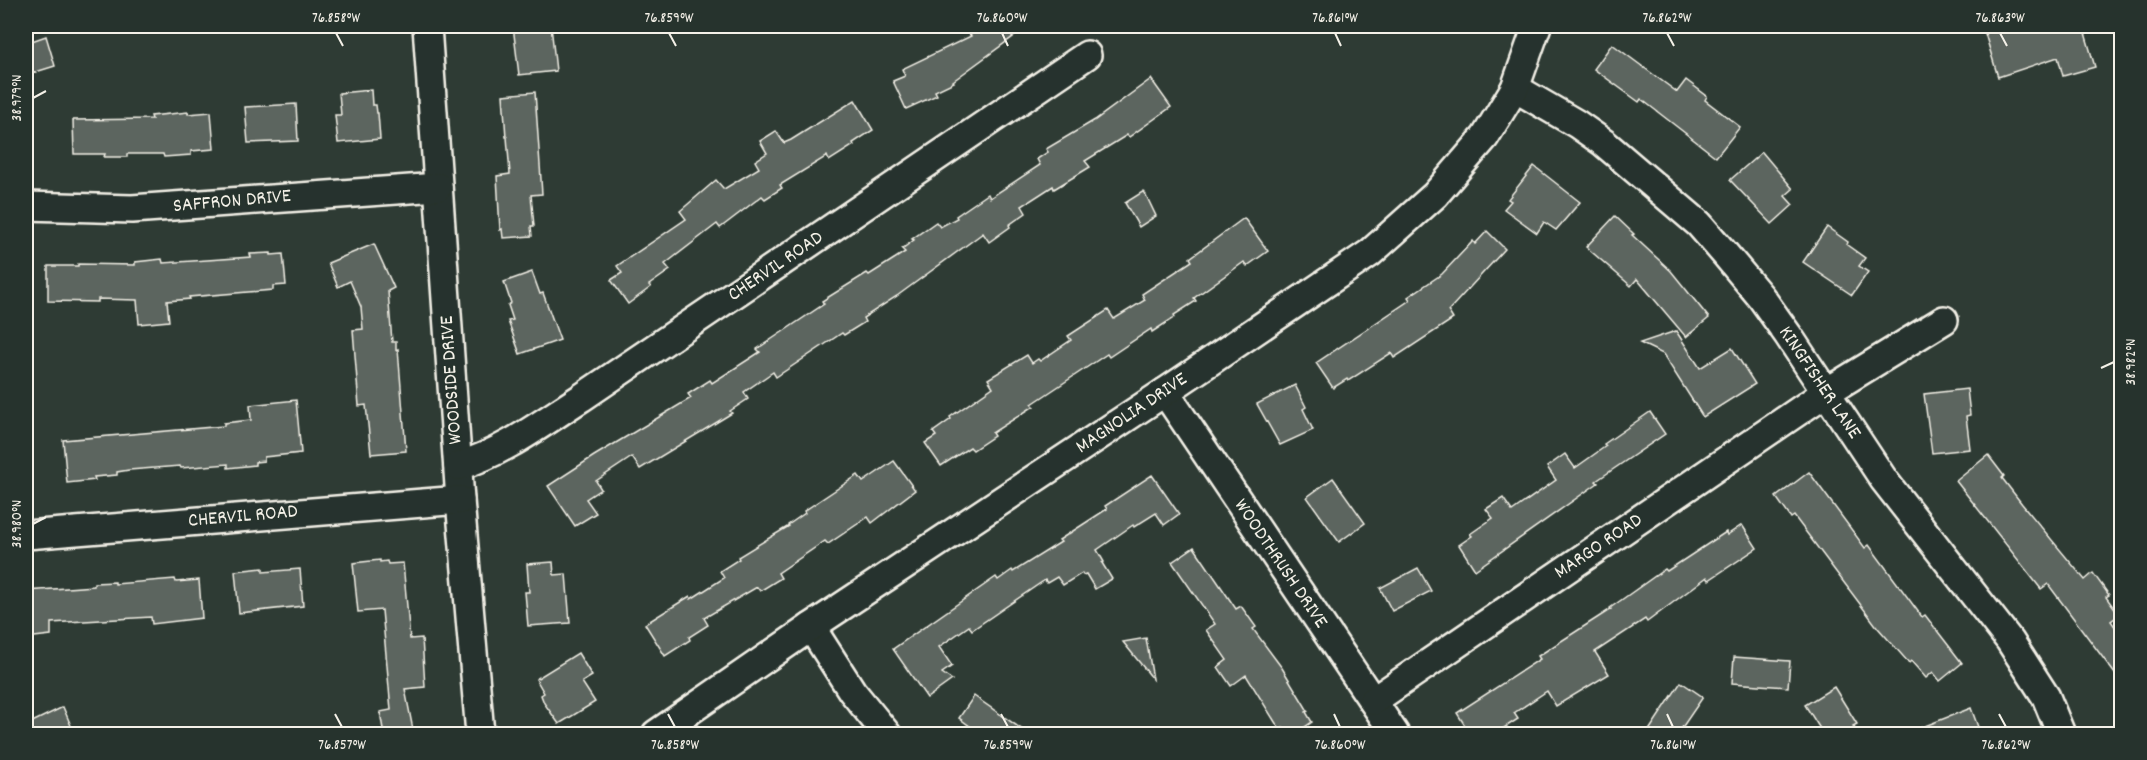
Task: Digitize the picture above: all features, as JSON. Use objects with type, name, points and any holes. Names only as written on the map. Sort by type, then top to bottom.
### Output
[{"type":"street","name":"WOODSIDE DRIVE","points":[[426,26],[460,500],[480,735]]},
{"type":"street","name":"MAGNOLIA DRIVE","points":[[656,735],[811,627],[1350,269],[1402,226],[1464,162],[1485,136],[1515,88],[1537,26]]},
{"type":"street","name":"CHERVIL ROAD","points":[[458,466],[509,444],[581,398],[1087,55]]},
{"type":"street","name":"KINGFISHER LANE","points":[[1515,88],[1577,124],[1604,143],[1699,224],[1761,297],[1884,480],[2010,641],[2046,697],[2061,735]]},
{"type":"street","name":"SAFFRON DRIVE","points":[[26,206],[132,209],[438,187]]},
{"type":"street","name":"MARGO ROAD","points":[[1373,701],[1825,393],[1944,320]]},
{"type":"street","name":"WOODTHRUSH DRIVE","points":[[1166,392],[1395,735]]},
{"type":"street","name":"CHERVIL ROAD","points":[[26,535],[460,500]]},
{"type":"street","points":[[811,627],[852,691],[887,735]]},
{"type":"building","points":[[513,26],[551,26],[556,71],[519,75]]},
{"type":"building","points":[[963,26],[1028,26],[954,82],[935,91],[937,95],[906,109],[893,81],[905,76],[902,69],[971,36]]},
{"type":"building","points":[[2001,26],[2083,26],[2095,67],[2063,76],[2058,57],[1998,77],[1984,30]]},
{"type":"building","points":[[46,36],[55,66],[26,75],[26,43]]},
{"type":"building","points":[[1612,44],[1677,92],[1686,80],[1707,96],[1705,100],[1740,127],[1716,157],[1641,99],[1639,102],[1594,69]]},
{"type":"building","points":[[1151,79],[1171,107],[1129,137],[1127,135],[1085,161],[1090,167],[1054,189],[1053,186],[1022,206],[1026,213],[989,242],[983,233],[863,318],[865,322],[844,335],[842,333],[776,377],[773,372],[744,392],[748,399],[730,411],[732,413],[640,469],[632,457],[596,481],[601,489],[586,499],[596,513],[575,526],[548,486],[691,398],[688,394],[710,380],[712,383],[760,352],[757,349],[824,304],[822,301],[905,252],[902,249],[914,240],[912,239],[936,222],[940,227],[957,218],[956,216],[988,194],[990,198],[1040,165],[1037,159],[1048,152],[1046,149],[1095,120]]},
{"type":"building","points":[[371,90],[372,105],[376,105],[378,113],[380,139],[338,143],[335,115],[341,115],[339,93]]},
{"type":"building","points":[[535,92],[542,194],[531,195],[534,226],[531,226],[532,236],[503,238],[502,229],[500,230],[497,176],[510,174],[503,95]]},
{"type":"building","points":[[855,100],[873,130],[829,161],[827,156],[780,185],[782,188],[765,199],[762,196],[720,228],[717,224],[665,264],[670,270],[628,304],[611,280],[622,273],[617,266],[686,219],[680,211],[716,180],[724,189],[759,168],[755,161],[767,153],[760,141],[776,131],[784,143],[791,140]]},
{"type":"building","points":[[296,104],[298,141],[248,143],[245,107]]},
{"type":"building","points":[[188,112],[188,114],[211,112],[214,149],[191,151],[191,155],[164,157],[163,154],[127,154],[127,157],[104,157],[105,154],[74,154],[73,120],[152,119],[151,116]]},
{"type":"building","points":[[1762,152],[1793,189],[1785,196],[1793,205],[1772,224],[1730,180]]},
{"type":"building","points":[[1534,166],[1580,202],[1556,230],[1544,222],[1537,233],[1504,209],[1511,201],[1508,199]]},
{"type":"building","points":[[1144,191],[1156,216],[1139,227],[1125,203]]},
{"type":"building","points":[[1615,216],[1671,271],[1709,318],[1686,337],[1637,279],[1631,286],[1586,247]]},
{"type":"building","points":[[1244,218],[1268,251],[1247,266],[1244,262],[1194,298],[1196,301],[1174,315],[1175,317],[1152,332],[1151,329],[1109,357],[1107,354],[1032,404],[1034,406],[992,433],[994,436],[973,450],[970,447],[941,466],[925,443],[936,436],[933,432],[951,419],[950,417],[993,387],[988,379],[1027,355],[1032,363],[1038,359],[1040,361],[1071,340],[1068,336],[1108,310],[1114,319],[1145,300],[1142,294],[1192,261],[1190,258]]},
{"type":"building","points":[[1827,227],[1865,258],[1859,266],[1868,272],[1852,295],[1803,262]]},
{"type":"building","points":[[1487,231],[1505,249],[1448,311],[1453,319],[1394,358],[1391,353],[1333,388],[1316,363],[1410,300],[1408,297],[1442,274],[1473,241],[1475,244]]},
{"type":"building","points":[[374,244],[394,288],[388,291],[392,342],[396,342],[396,350],[398,349],[406,451],[371,454],[366,405],[359,406],[353,330],[363,329],[361,307],[350,281],[338,287],[328,263]]},
{"type":"building","points":[[271,253],[271,255],[283,254],[286,285],[273,286],[273,290],[167,301],[169,321],[139,324],[137,300],[48,301],[48,266],[135,265],[135,262],[162,259],[163,263],[251,257],[250,254]]},
{"type":"building","points":[[532,272],[540,294],[543,293],[560,340],[520,354],[508,321],[513,320],[508,305],[511,303],[504,282]]},
{"type":"building","points":[[1676,331],[1700,368],[1732,348],[1755,384],[1703,417],[1663,354],[1640,343]]},
{"type":"building","points":[[1295,385],[1306,407],[1303,409],[1313,430],[1280,445],[1257,404]]},
{"type":"building","points":[[1967,389],[1970,415],[1966,416],[1970,449],[1932,453],[1924,394]]},
{"type":"building","points":[[296,400],[301,453],[264,457],[264,461],[255,462],[255,465],[228,468],[228,464],[129,470],[117,472],[117,475],[94,477],[95,480],[67,483],[63,440],[224,426],[224,423],[251,420],[250,405]]},
{"type":"building","points":[[1650,412],[1665,434],[1596,481],[1598,483],[1475,570],[1459,545],[1493,518],[1486,509],[1503,498],[1512,511],[1556,480],[1547,467],[1565,454],[1575,468],[1606,446],[1604,444]]},
{"type":"building","points":[[1988,455],[2022,504],[2085,580],[2093,573],[2109,595],[2106,597],[2119,615],[2111,621],[2121,635],[2121,682],[2048,584],[2041,589],[1956,481]]},
{"type":"building","points":[[894,461],[915,490],[872,523],[868,517],[828,544],[825,541],[778,573],[781,578],[760,591],[757,587],[704,618],[708,625],[665,656],[645,624],[724,578],[720,571],[739,559],[738,557],[789,526],[805,513],[804,511],[858,475],[863,482]]},
{"type":"building","points":[[1809,472],[1865,548],[1869,545],[1922,617],[1925,615],[1962,663],[1940,681],[1933,672],[1926,678],[1911,661],[1909,663],[1878,628],[1794,516],[1791,518],[1776,497]]},
{"type":"building","points":[[1152,475],[1179,514],[1164,525],[1156,513],[1134,527],[1133,525],[1097,550],[1112,579],[1095,589],[1086,574],[1082,573],[1063,585],[1057,577],[1047,583],[1045,580],[972,630],[969,626],[939,647],[952,666],[942,673],[952,680],[927,698],[893,649],[996,577],[998,580],[1012,570],[1013,572],[1061,542],[1059,540],[1107,509],[1105,506]]},
{"type":"building","points":[[1333,478],[1365,523],[1339,542],[1307,497]]},
{"type":"building","points":[[1742,525],[1757,548],[1709,580],[1707,577],[1647,622],[1645,619],[1595,652],[1609,674],[1556,706],[1547,691],[1514,713],[1518,719],[1493,735],[1471,735],[1457,713],[1540,659],[1538,656],[1611,609],[1665,569],[1667,571],[1726,532],[1727,535]]},
{"type":"building","points":[[1194,547],[1236,609],[1241,606],[1256,627],[1253,629],[1282,668],[1308,711],[1306,712],[1312,722],[1293,735],[1288,735],[1283,728],[1280,730],[1246,675],[1231,686],[1218,667],[1227,660],[1206,630],[1215,624],[1172,562]]},
{"type":"building","points":[[380,560],[380,562],[387,561],[388,564],[403,563],[410,639],[422,638],[425,687],[405,689],[414,735],[384,735],[380,712],[391,710],[382,610],[358,612],[353,563]]},
{"type":"building","points":[[553,562],[554,575],[566,574],[570,623],[528,626],[525,592],[529,592],[527,564]]},
{"type":"building","points":[[263,568],[263,572],[300,569],[303,606],[239,613],[235,571]]},
{"type":"building","points":[[1418,568],[1431,591],[1392,611],[1380,588]]},
{"type":"building","points":[[175,579],[176,582],[199,580],[202,618],[152,624],[151,617],[51,623],[51,635],[26,638],[26,591],[94,586],[94,583],[115,582],[115,584]]},
{"type":"building","points":[[1146,638],[1153,679],[1123,642]]},
{"type":"building","points":[[578,653],[592,676],[582,682],[595,702],[559,724],[544,703],[541,695],[544,693],[536,679]]},
{"type":"building","points":[[1734,657],[1790,661],[1788,687],[1732,683]]},
{"type":"building","points":[[1681,682],[1703,697],[1677,735],[1646,735]]},
{"type":"building","points":[[1834,687],[1857,724],[1853,726],[1859,735],[1824,735],[1805,705]]},
{"type":"building","points":[[974,696],[1030,735],[982,735],[959,718]]},
{"type":"building","points":[[63,707],[75,735],[26,735],[26,725]]},
{"type":"building","points":[[1971,708],[1981,735],[1907,735],[1907,733]]}]
